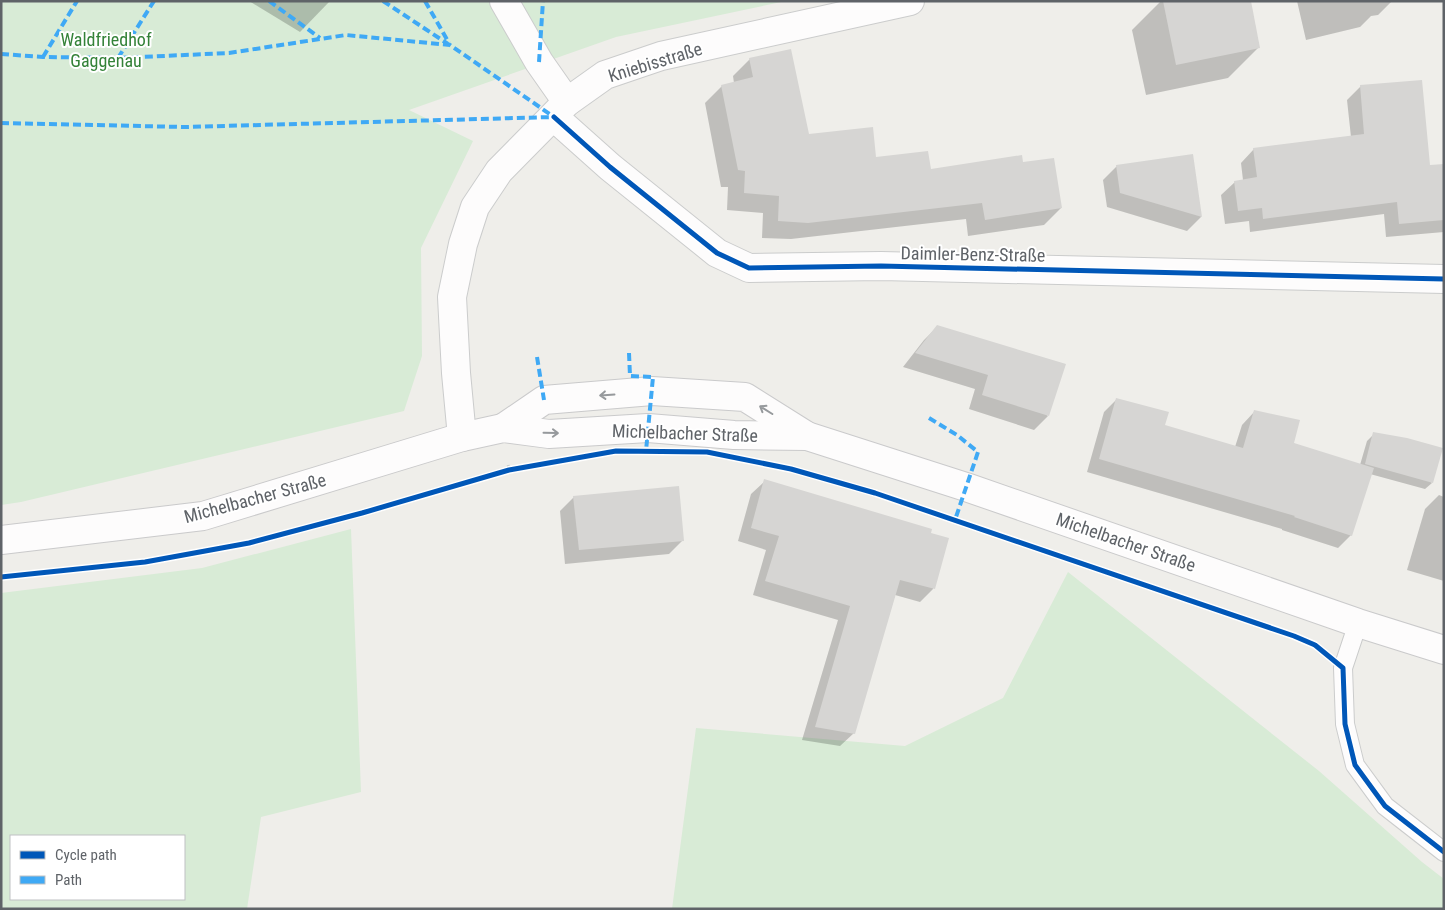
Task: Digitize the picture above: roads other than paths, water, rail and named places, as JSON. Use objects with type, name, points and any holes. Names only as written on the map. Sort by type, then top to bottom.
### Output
[{"type":"main road","name":"Daimler-Benz-Straße","points":[[504,1],[539,62],[560,109],[610,167],[717,253],[749,268],[881,266],[1444,280]]},
{"type":"main road","name":"Kniebisstraße","points":[[462,438],[452,297],[463,244],[475,207],[499,171],[560,109],[605,75],[661,56],[910,1]]},
{"type":"main road","name":"Michelbacher Straße","points":[[1,540],[202,516],[462,438],[503,428],[544,400],[652,391],[745,397],[807,436],[966,487],[1358,623],[1444,650]]},
{"type":"main road","name":"Michelbacher Straße","points":[[503,428],[549,434],[648,428],[734,436],[807,436]]},
{"type":"lane","points":[[1358,623],[1343,668],[1345,724],[1355,765],[1385,806],[1444,852]]},
{"type":"park label","name":"Waldfriedhof Gaggenau","points":[[106,49]]}]
